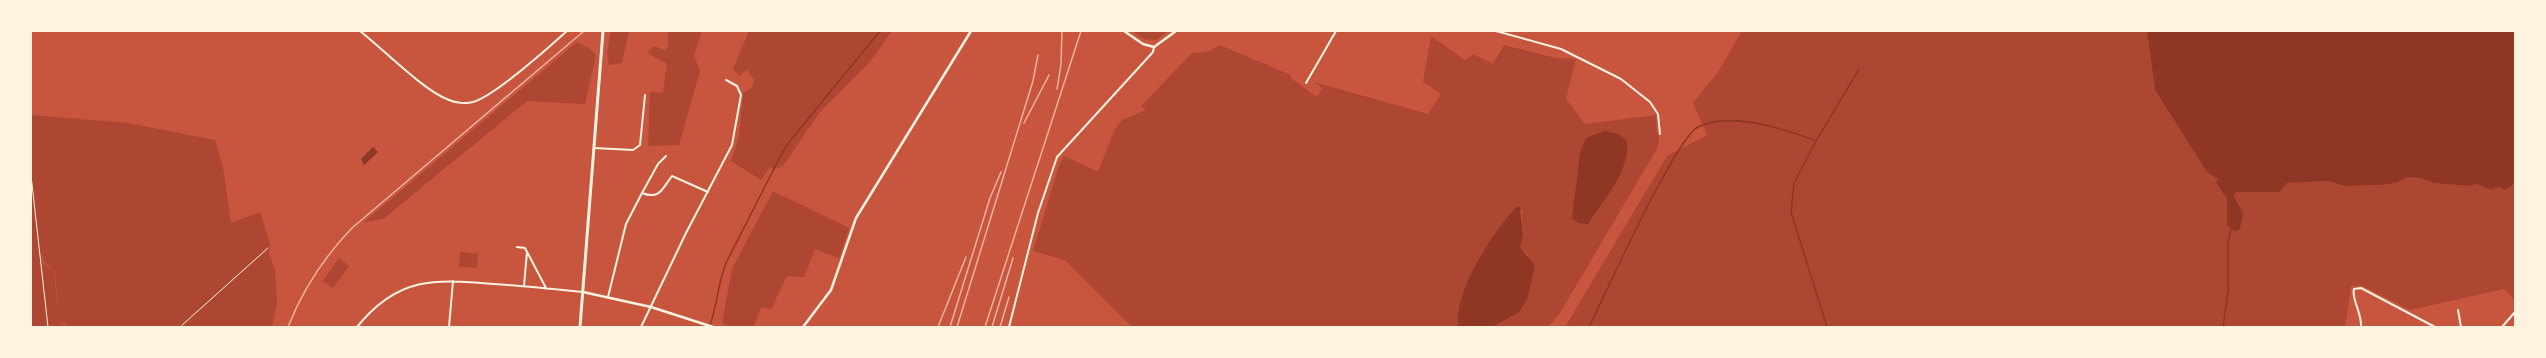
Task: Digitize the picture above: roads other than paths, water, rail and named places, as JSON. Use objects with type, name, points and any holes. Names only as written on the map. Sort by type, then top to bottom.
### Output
[{"type":"main road","points":[[580,327],[603,31]]},
{"type":"street","points":[[360,31],[432,90],[450,100],[464,103],[472,102],[492,92],[568,31]]},
{"type":"street","points":[[803,327],[831,290],[856,218],[971,31]]},
{"type":"street","points":[[1124,31],[1143,44],[1154,47]]},
{"type":"street","points":[[1009,327],[1029,245],[1057,157],[1153,52],[1154,47],[1176,31]]},
{"type":"street","points":[[1306,83],[1336,31]]},
{"type":"street","points":[[1496,31],[1561,49],[1621,79],[1650,102],[1658,114],[1660,134]]},
{"type":"street","points":[[642,327],[735,138],[741,95],[737,86],[726,80]]},
{"type":"street","points":[[594,148],[633,150],[640,145],[645,95]]},
{"type":"street","points":[[608,297],[626,224],[658,164],[666,156]]},
{"type":"street","points":[[642,193],[650,197],[658,194],[672,176],[708,192]]},
{"type":"street","points":[[517,247],[525,248],[528,252],[546,288]]},
{"type":"street","points":[[524,286],[528,252]]},
{"type":"street","points":[[357,327],[372,308],[398,291],[422,283],[453,281],[583,292],[651,307],[713,327]]},
{"type":"street","points":[[449,327],[453,281]]},
{"type":"street","points":[[2361,327],[2362,316],[2353,293],[2354,289],[2361,288],[2436,327]]},
{"type":"street","points":[[2458,310],[2461,327]]},
{"type":"street","points":[[2502,327],[2515,312]]},
{"type":"lane","points":[[31,175],[48,327]]},
{"type":"waterway","points":[[710,325],[726,263],[782,153],[790,141],[880,31]]},
{"type":"waterway","points":[[1816,141],[1859,69]]},
{"type":"waterway","points":[[1589,327],[1624,253],[1658,187],[1687,138],[1698,127],[1725,121],[1741,121],[1773,127],[1816,141],[1794,183],[1791,212],[1827,327]]},
{"type":"waterway","points":[[2223,327],[2228,291],[2228,242],[2231,229]]},
{"type":"railway","points":[[288,327],[300,300],[315,274],[332,250],[352,228],[584,31]]},
{"type":"railway","points":[[1057,89],[1061,64],[1062,31]]},
{"type":"railway","points":[[985,327],[1081,31]]},
{"type":"railway","points":[[957,327],[1033,81],[1038,55]]},
{"type":"railway","points":[[1024,123],[1049,75]]},
{"type":"railway","points":[[950,327],[990,198],[1001,172]]},
{"type":"railway","points":[[938,327],[966,257]]},
{"type":"railway","points":[[992,327],[1013,258]]},
{"type":"railway","points":[[1000,327],[1009,297]]}]
